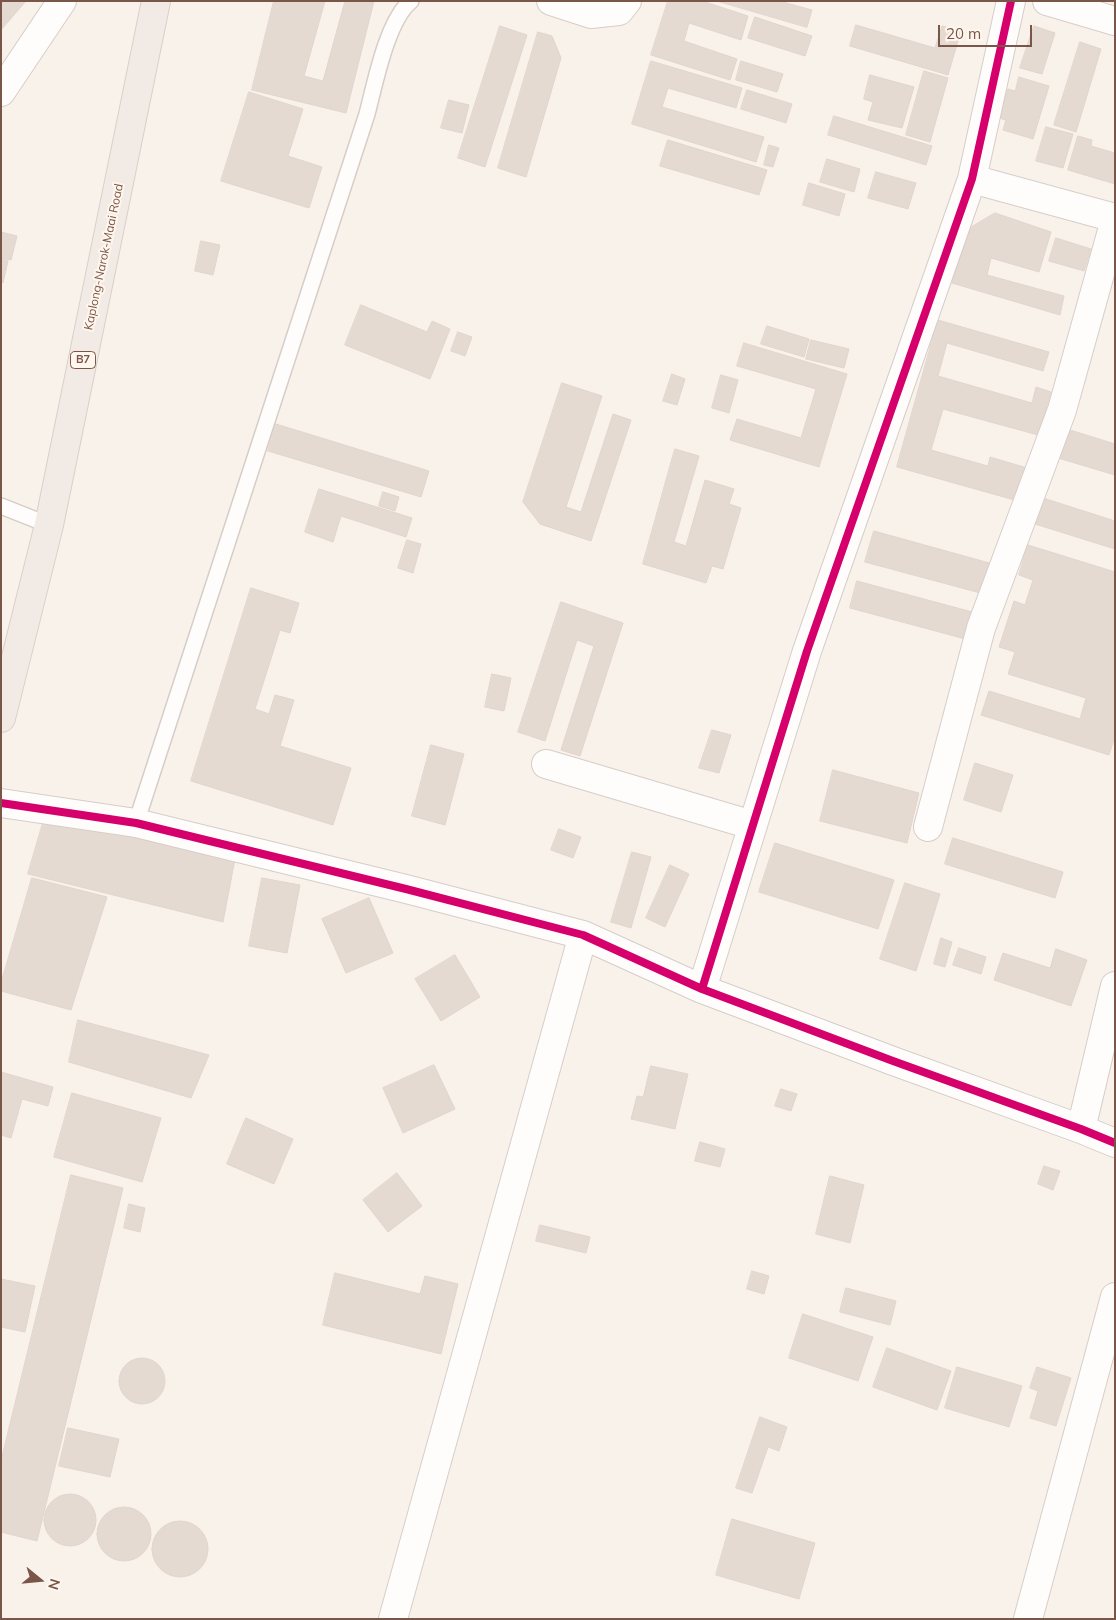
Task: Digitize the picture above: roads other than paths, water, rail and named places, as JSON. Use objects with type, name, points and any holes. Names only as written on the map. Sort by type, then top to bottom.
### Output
[{"type":"highway","name":"Kaplong-Narok-Maai Road","points":[[2,709],[49,525],[156,1]]},
{"type":"street","points":[[1,92],[62,1]]},
{"type":"street","points":[[551,1],[591,14],[619,11],[627,1]]},
{"type":"street","points":[[702,989],[806,651],[972,180],[1011,1]]},
{"type":"street","points":[[1047,1],[1115,21]]},
{"type":"street","points":[[928,827],[981,628],[1062,410],[1115,219],[972,180]]},
{"type":"street","points":[[546,764],[752,825]]},
{"type":"street","points":[[1,803],[136,823],[583,935],[702,989],[893,1061],[1081,1128],[1115,1143]]},
{"type":"street","points":[[393,1619],[583,935]]},
{"type":"street","points":[[1081,1128],[1115,986]]},
{"type":"street","points":[[1028,1619],[1115,1297]]},
{"type":"lane","points":[[136,823],[368,114],[380,64],[396,20],[405,6],[411,1]]},
{"type":"lane","points":[[1,506],[49,525]]}]
